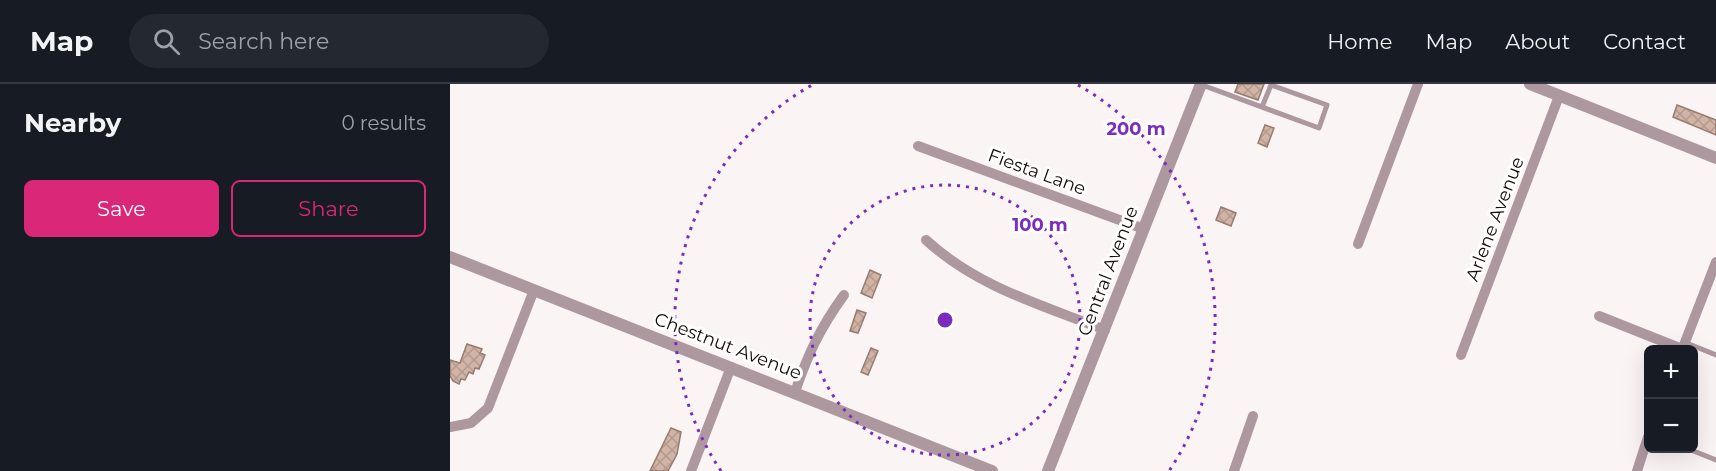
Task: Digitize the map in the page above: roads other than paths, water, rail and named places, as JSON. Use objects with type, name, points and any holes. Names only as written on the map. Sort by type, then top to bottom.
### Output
[{"type":"street","name":"Central Avenue","points":[[1048,471],[1201,84]]},
{"type":"street","points":[[1358,244],[1418,84]]},
{"type":"street","points":[[1530,84],[1716,158]]},
{"type":"street","name":"Arlene Avenue","points":[[1461,355],[1559,96]]},
{"type":"street","name":"Fiesta Lane","points":[[918,146],[1144,229]]},
{"type":"street","points":[[926,240],[948,260],[979,280],[1105,330]]},
{"type":"street","name":"Chestnut Avenue","points":[[450,257],[731,366],[992,471]]},
{"type":"street","points":[[1683,345],[1716,262]]},
{"type":"street","points":[[450,427],[471,423],[488,408],[534,290]]},
{"type":"street","points":[[795,392],[808,353],[822,325],[844,295]]},
{"type":"street","points":[[1599,315],[1677,345]]},
{"type":"street","points":[[690,471],[731,366]]},
{"type":"street","points":[[1234,471],[1253,416]]},
{"type":"street","points":[[1637,471],[1644,449]]},
{"type":"lane","points":[[1201,84],[1262,107],[1319,128],[1327,105],[1271,86],[1262,107]]},
{"type":"lane","points":[[1698,351],[1716,355]]},
{"type":"lane","points":[[1698,453],[1716,460]]}]
